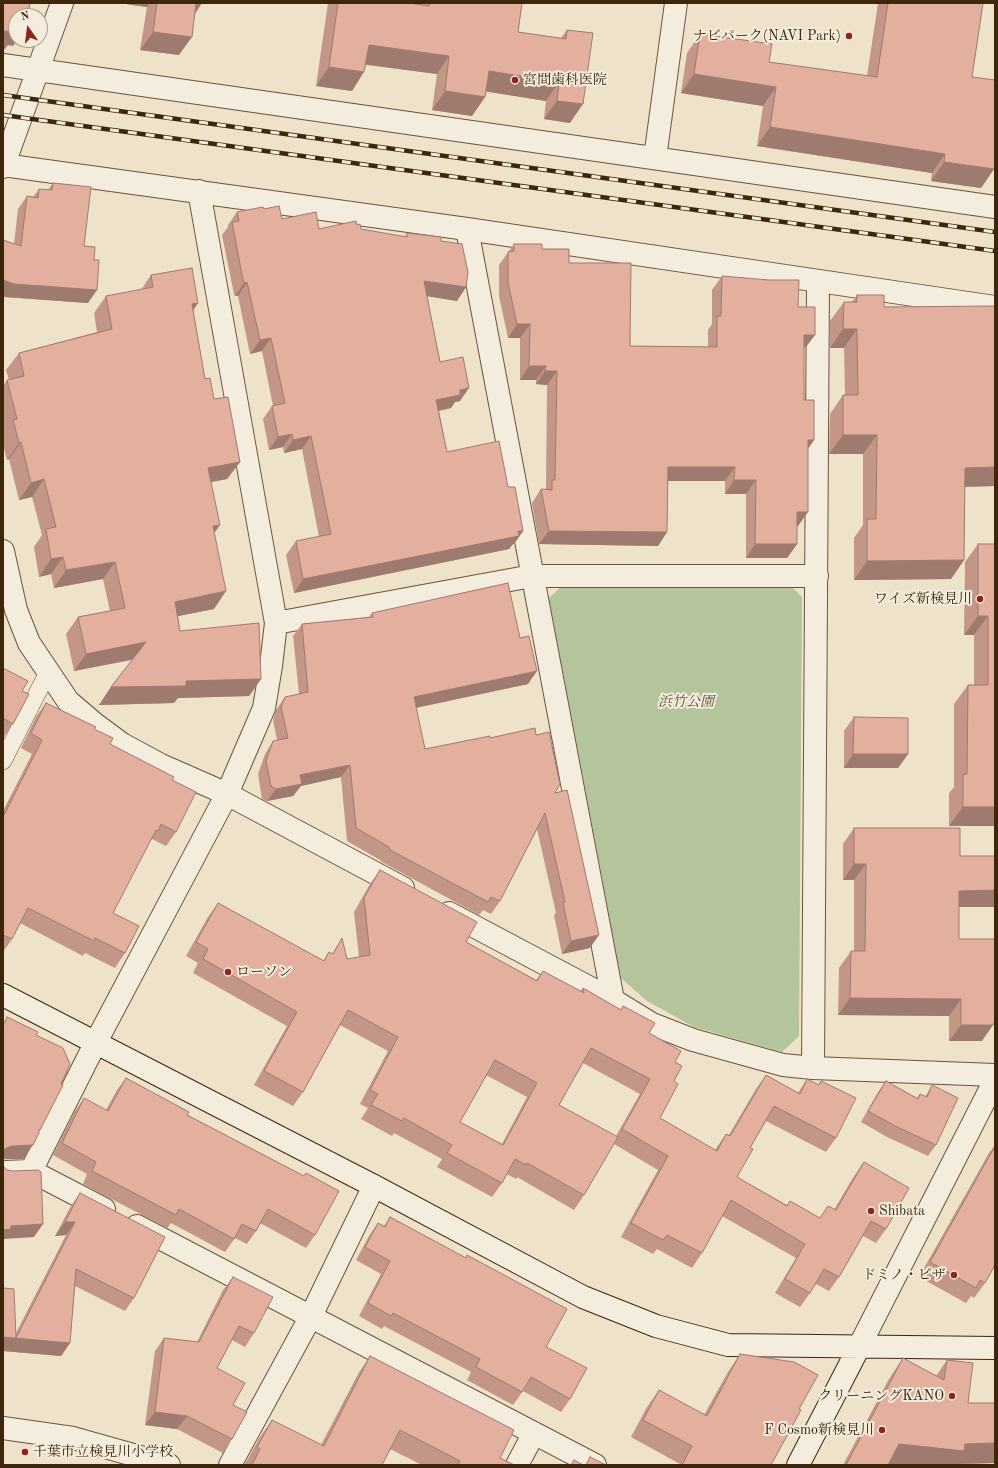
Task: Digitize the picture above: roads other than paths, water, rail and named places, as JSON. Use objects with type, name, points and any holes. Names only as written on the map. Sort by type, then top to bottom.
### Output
[{"type":"street","points":[[62,3],[3,166],[199,191],[467,229],[995,307]]},
{"type":"street","points":[[655,158],[676,3]]},
{"type":"street","points":[[3,65],[995,207]]},
{"type":"street","points":[[31,1171],[96,1042],[227,794],[264,708],[276,623],[199,191]]},
{"type":"street","points":[[467,229],[613,1000]]},
{"type":"street","points":[[813,1068],[818,281]]},
{"type":"street","points":[[3,551],[16,610],[29,643],[68,701],[122,744],[161,765],[227,794],[613,1000],[652,1024],[694,1040],[783,1065],[813,1068],[995,1075]]},
{"type":"street","points":[[276,623],[532,576],[817,576]]},
{"type":"street","points":[[3,995],[374,1186],[583,1297],[656,1326],[728,1345],[995,1348]]},
{"type":"street","points":[[798,1465],[995,1080]]},
{"type":"street","points":[[3,1172],[31,1171],[595,1465]]},
{"type":"street","points":[[230,1465],[311,1316],[374,1186]]},
{"type":"street","points":[[3,1428],[73,1438],[169,1465]]},
{"type":"street","points":[[517,1465],[534,1433]]},
{"type":"lane","points":[[3,761],[48,672]]},
{"type":"railway","points":[[3,95],[995,232]]},
{"type":"railway","points":[[3,115],[995,251]]},
{"type":"place","name":"ナビパーク(NAVI Park)","points":[[849,36]]},
{"type":"place","name":"宮間歯科医院","points":[[515,80]]},
{"type":"place","name":"ワイズ新検見川","points":[[980,599]]},
{"type":"place","name":"ローソン","points":[[228,972]]},
{"type":"place","name":"Shibata","points":[[871,1211]]},
{"type":"place","name":"ドミノ・ピザ","points":[[954,1275]]},
{"type":"place","name":"クリーニングKANO","points":[[952,1396]]},
{"type":"place","name":"F Cosmo新検見川","points":[[882,1430]]},
{"type":"place","name":"千葉市立検見川小学校","points":[[25,1452]]},
{"type":"park label","name":"浜竹公園","points":[[686,702]]}]
